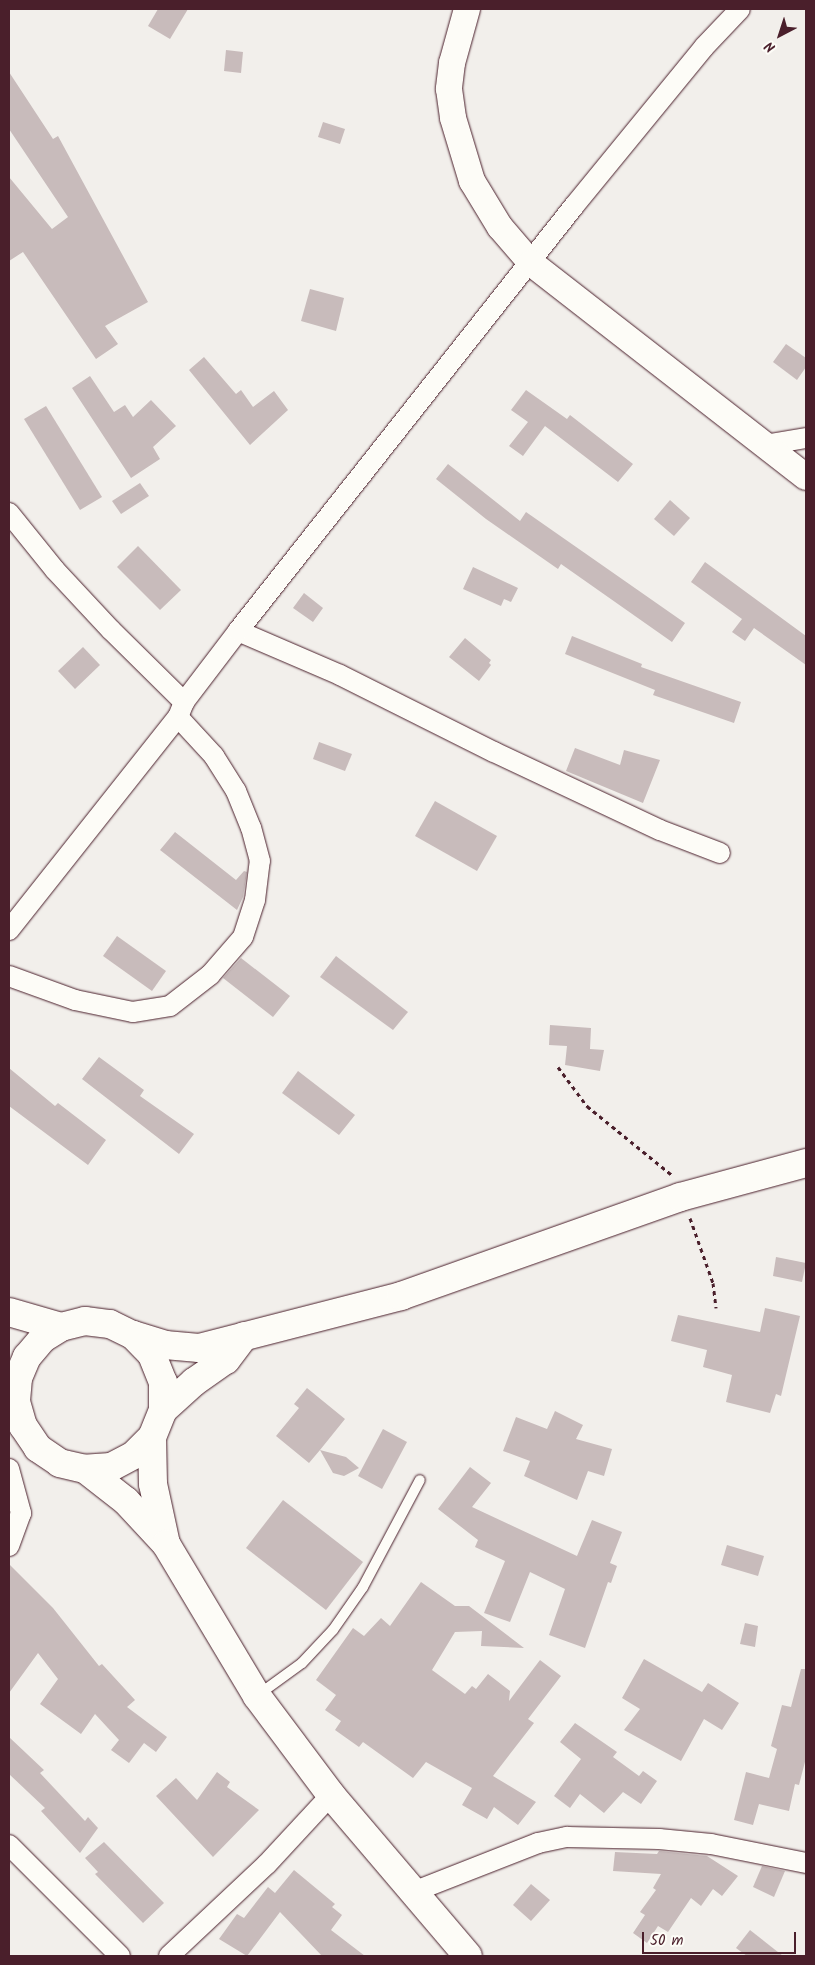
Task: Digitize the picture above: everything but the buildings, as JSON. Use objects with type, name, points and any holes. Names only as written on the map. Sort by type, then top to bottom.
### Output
[{"type":"main road","points":[[133,1335],[152,1355],[163,1382],[163,1410],[152,1437],[134,1455],[111,1467],[85,1469],[60,1463],[38,1448],[23,1426],[13,1391],[27,1357],[42,1339],[61,1327],[86,1321],[110,1324],[133,1335],[165,1345],[199,1348],[401,1296],[680,1197],[806,1163]]},
{"type":"main road","points":[[9,1312],[61,1327]]},
{"type":"main road","points":[[163,1410],[194,1382],[226,1360],[244,1336]]},
{"type":"main road","points":[[152,1437],[153,1484],[166,1544]]},
{"type":"main road","points":[[85,1469],[126,1501],[166,1544],[257,1696],[331,1795],[468,1956]]},
{"type":"street","points":[[467,9],[457,39],[449,89],[461,150],[472,181],[500,227],[531,263],[806,477]]},
{"type":"street","points":[[9,930],[181,709],[238,631],[647,114],[740,9]]},
{"type":"street","points":[[765,445],[806,438]]},
{"type":"street","points":[[9,513],[80,597],[181,709],[227,777],[251,828],[260,861],[256,900],[243,937],[210,975],[170,1006],[133,1012],[94,1004],[9,976]]},
{"type":"street","points":[[238,631],[340,675],[494,752],[652,826],[720,853]]},
{"type":"street","points":[[9,1469],[22,1514],[9,1546]]},
{"type":"street","points":[[169,1956],[267,1864],[331,1795]]},
{"type":"street","points":[[413,1892],[538,1843],[567,1837],[659,1839],[711,1844],[806,1863]]},
{"type":"street","points":[[9,1845],[120,1956]]},
{"type":"lane","points":[[257,1696],[302,1663],[333,1630],[363,1587],[420,1480]]},
{"type":"path","points":[[558,1067],[573,1090],[600,1118],[659,1162],[675,1178],[680,1197],[703,1251],[713,1282],[716,1308]]}]
